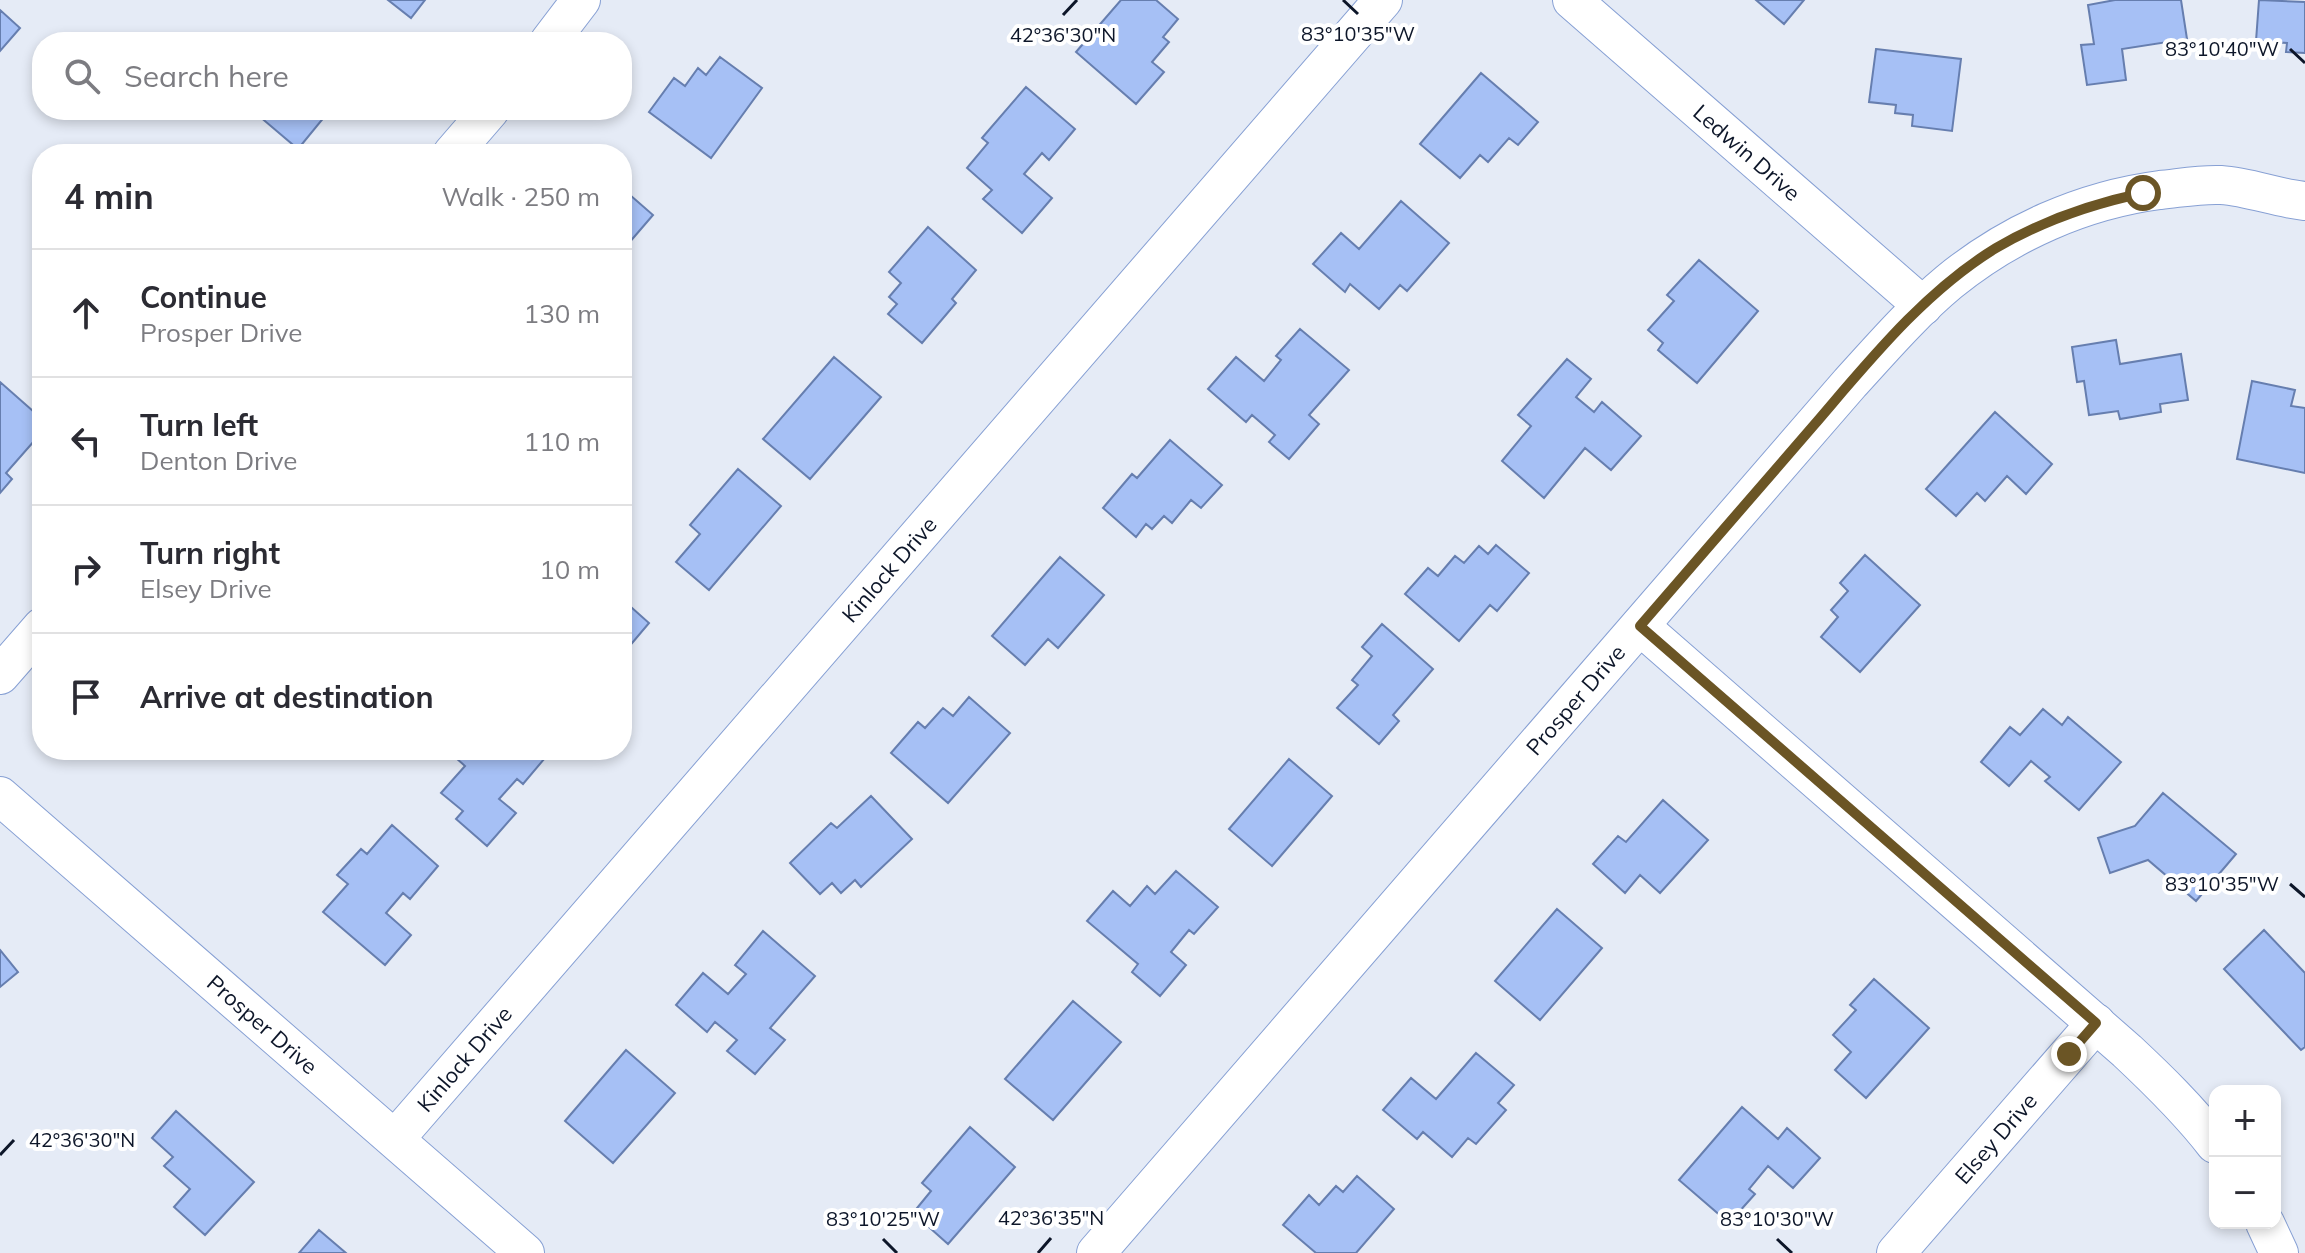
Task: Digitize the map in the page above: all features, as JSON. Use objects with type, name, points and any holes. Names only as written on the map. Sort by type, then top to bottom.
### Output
[{"type":"street","points":[[557,32],[581,0]]},
{"type":"street","name":"Kinlock Drive","points":[[395,1139],[1383,0]]},
{"type":"street","name":"Ledwin Drive","points":[[1572,0],[1923,306]]},
{"type":"street","points":[[461,144],[481,120]]},
{"type":"street","name":"Prosper Drive","points":[[1096,1253],[1850,383],[1950,281],[1995,249],[2034,228],[2094,204],[2143,193],[2219,185],[2251,189],[2300,209]]},
{"type":"street","points":[[1640,626],[2096,1023],[2166,1088],[2209,1136]]},
{"type":"street","points":[[0,675],[32,638]]},
{"type":"street","name":"Prosper Drive","points":[[0,796],[525,1253]]},
{"type":"street","name":"Elsey Drive","points":[[1896,1253],[2096,1023]]},
{"type":"street","points":[[2268,1229],[2279,1253]]},
{"type":"building","points":[[388,0],[425,0],[411,18]]},
{"type":"building","points":[[1121,0],[1156,0],[1178,19],[1163,37],[1169,42],[1152,62],[1164,72],[1136,104],[1076,52]]},
{"type":"building","points":[[1756,0],[1804,0],[1784,24]]},
{"type":"building","points":[[2115,0],[2181,0],[2187,39],[2122,49],[2126,80],[2087,85],[2081,45],[2094,44],[2088,5]]},
{"type":"building","points":[[2259,0],[2305,2],[2305,53],[2286,52],[2287,43],[2256,41]]},
{"type":"building","points":[[0,10],[20,28],[0,51]]},
{"type":"building","points":[[1876,49],[1961,59],[1952,131],[1912,126],[1913,115],[1895,113],[1896,105],[1869,102]]},
{"type":"building","points":[[720,57],[762,88],[711,158],[649,112],[674,78],[685,86],[698,68],[706,75]]},
{"type":"building","points":[[1481,73],[1538,122],[1518,145],[1509,138],[1488,162],[1480,155],[1460,178],[1420,144]]},
{"type":"building","points":[[1026,87],[1075,129],[1049,160],[1042,153],[1024,174],[1052,198],[1022,233],[983,199],[992,190],[967,168],[988,143],[982,138]]},
{"type":"building","points":[[264,120],[322,120],[302,144],[292,144]]},
{"type":"building","points":[[632,197],[653,215],[632,239]]},
{"type":"building","points":[[1401,201],[1449,243],[1407,291],[1400,285],[1379,309],[1350,284],[1345,292],[1313,264],[1341,233],[1359,249]]},
{"type":"building","points":[[928,227],[976,270],[952,299],[956,303],[922,343],[888,314],[897,304],[889,297],[901,283],[889,272]]},
{"type":"building","points":[[1699,260],[1758,311],[1697,383],[1658,350],[1663,343],[1648,330],[1674,301],[1667,295]]},
{"type":"building","points":[[1300,329],[1349,370],[1309,415],[1319,424],[1289,459],[1269,442],[1275,435],[1252,415],[1246,422],[1208,389],[1236,357],[1264,381],[1281,360],[1276,356]]},
{"type":"building","points":[[2116,340],[2120,364],[2181,354],[2188,400],[2160,404],[2161,412],[2120,419],[2118,411],[2089,415],[2084,381],[2077,382],[2072,347]]},
{"type":"building","points":[[834,357],[881,397],[810,479],[763,439]]},
{"type":"building","points":[[1567,359],[1591,379],[1576,397],[1594,412],[1602,402],[1641,436],[1611,470],[1585,448],[1544,498],[1502,461],[1531,426],[1518,415]]},
{"type":"building","points":[[2252,381],[2295,390],[2291,406],[2305,408],[2305,473],[2237,459]]},
{"type":"building","points":[[0,382],[32,410],[32,443],[6,473],[12,479],[0,493]]},
{"type":"building","points":[[1995,412],[2052,464],[2026,494],[2007,476],[1985,501],[1977,493],[1956,516],[1926,489]]},
{"type":"building","points":[[1170,440],[1222,485],[1201,508],[1191,500],[1172,523],[1164,516],[1152,529],[1146,524],[1136,537],[1103,508],[1132,474],[1137,478]]},
{"type":"building","points":[[738,469],[781,506],[709,590],[676,562],[700,534],[690,525]]},
{"type":"building","points":[[1496,545],[1529,573],[1497,611],[1490,605],[1459,641],[1405,594],[1428,568],[1438,576],[1455,556],[1464,563],[1479,546],[1488,554]]},
{"type":"building","points":[[1865,555],[1920,605],[1860,672],[1821,637],[1838,617],[1831,610],[1848,591],[1840,583]]},
{"type":"building","points":[[1060,557],[1104,595],[1058,648],[1048,639],[1025,665],[992,636]]},
{"type":"building","points":[[632,608],[649,623],[632,643]]},
{"type":"building","points":[[1382,624],[1433,669],[1393,715],[1399,721],[1379,744],[1337,708],[1358,685],[1352,680],[1372,656],[1362,647]]},
{"type":"building","points":[[969,697],[1010,733],[948,803],[891,753],[918,722],[925,728],[943,708],[953,716]]},
{"type":"building","points":[[2043,709],[2062,725],[2068,717],[2121,762],[2079,810],[2045,781],[2050,777],[2031,761],[2009,786],[1981,762],[2010,727],[2020,735]]},
{"type":"building","points":[[1289,759],[1332,796],[1272,866],[1229,829]]},
{"type":"building","points":[[458,760],[543,760],[523,784],[517,779],[499,799],[516,813],[487,846],[456,819],[463,811],[441,793],[465,766]]},
{"type":"building","points":[[2163,793],[2236,854],[2196,901],[2148,860],[2110,873],[2098,838],[2135,826]]},
{"type":"building","points":[[871,796],[912,839],[861,887],[855,880],[841,893],[832,883],[820,894],[790,863],[831,823],[837,828]]},
{"type":"building","points":[[1663,800],[1708,840],[1660,893],[1640,875],[1625,893],[1593,864],[1618,836],[1626,842]]},
{"type":"building","points":[[392,825],[438,866],[410,899],[403,893],[386,913],[411,935],[385,965],[323,912],[348,884],[337,875],[361,849],[367,854]]},
{"type":"building","points":[[1176,871],[1218,907],[1194,934],[1189,930],[1171,952],[1186,965],[1160,996],[1132,972],[1138,964],[1087,921],[1113,891],[1130,906],[1147,886],[1155,894]]},
{"type":"building","points":[[1557,909],[1602,948],[1540,1020],[1495,981]]},
{"type":"building","points":[[2264,930],[2305,973],[2305,1047],[2301,1050],[2224,969]]},
{"type":"building","points":[[763,931],[815,976],[770,1028],[785,1040],[755,1074],[727,1051],[737,1040],[715,1022],[707,1032],[676,1005],[703,973],[728,994],[746,974],[735,965]]},
{"type":"building","points":[[0,950],[18,972],[0,987]]},
{"type":"building","points":[[1874,979],[1929,1028],[1866,1098],[1835,1070],[1851,1052],[1833,1035],[1856,1010],[1850,1005]]},
{"type":"building","points":[[1073,1001],[1121,1042],[1053,1120],[1005,1079]]},
{"type":"building","points":[[626,1050],[675,1093],[613,1163],[565,1121]]},
{"type":"building","points":[[1476,1053],[1514,1085],[1498,1103],[1506,1110],[1476,1144],[1468,1138],[1452,1157],[1423,1132],[1417,1139],[1383,1110],[1411,1078],[1436,1099]]},
{"type":"building","points":[[1742,1107],[1778,1139],[1787,1128],[1820,1158],[1793,1188],[1768,1166],[1749,1189],[1755,1194],[1729,1223],[1679,1180]]},
{"type":"building","points":[[176,1111],[254,1182],[205,1235],[174,1207],[190,1189],[164,1166],[173,1157],[152,1138]]},
{"type":"building","points":[[970,1127],[1015,1167],[948,1244],[913,1213],[931,1191],[922,1183]]},
{"type":"building","points":[[1357,1176],[1394,1209],[1356,1253],[1316,1253],[1283,1225],[1309,1195],[1319,1205],[1336,1186],[1343,1192]]},
{"type":"building","points":[[319,1230],[346,1253],[299,1253]]},
{"type":"route","points":[[2069,1054],[2096,1023],[1640,626],[1850,383],[1950,281],[1995,249],[2034,228],[2094,204],[2143,193]]}]
